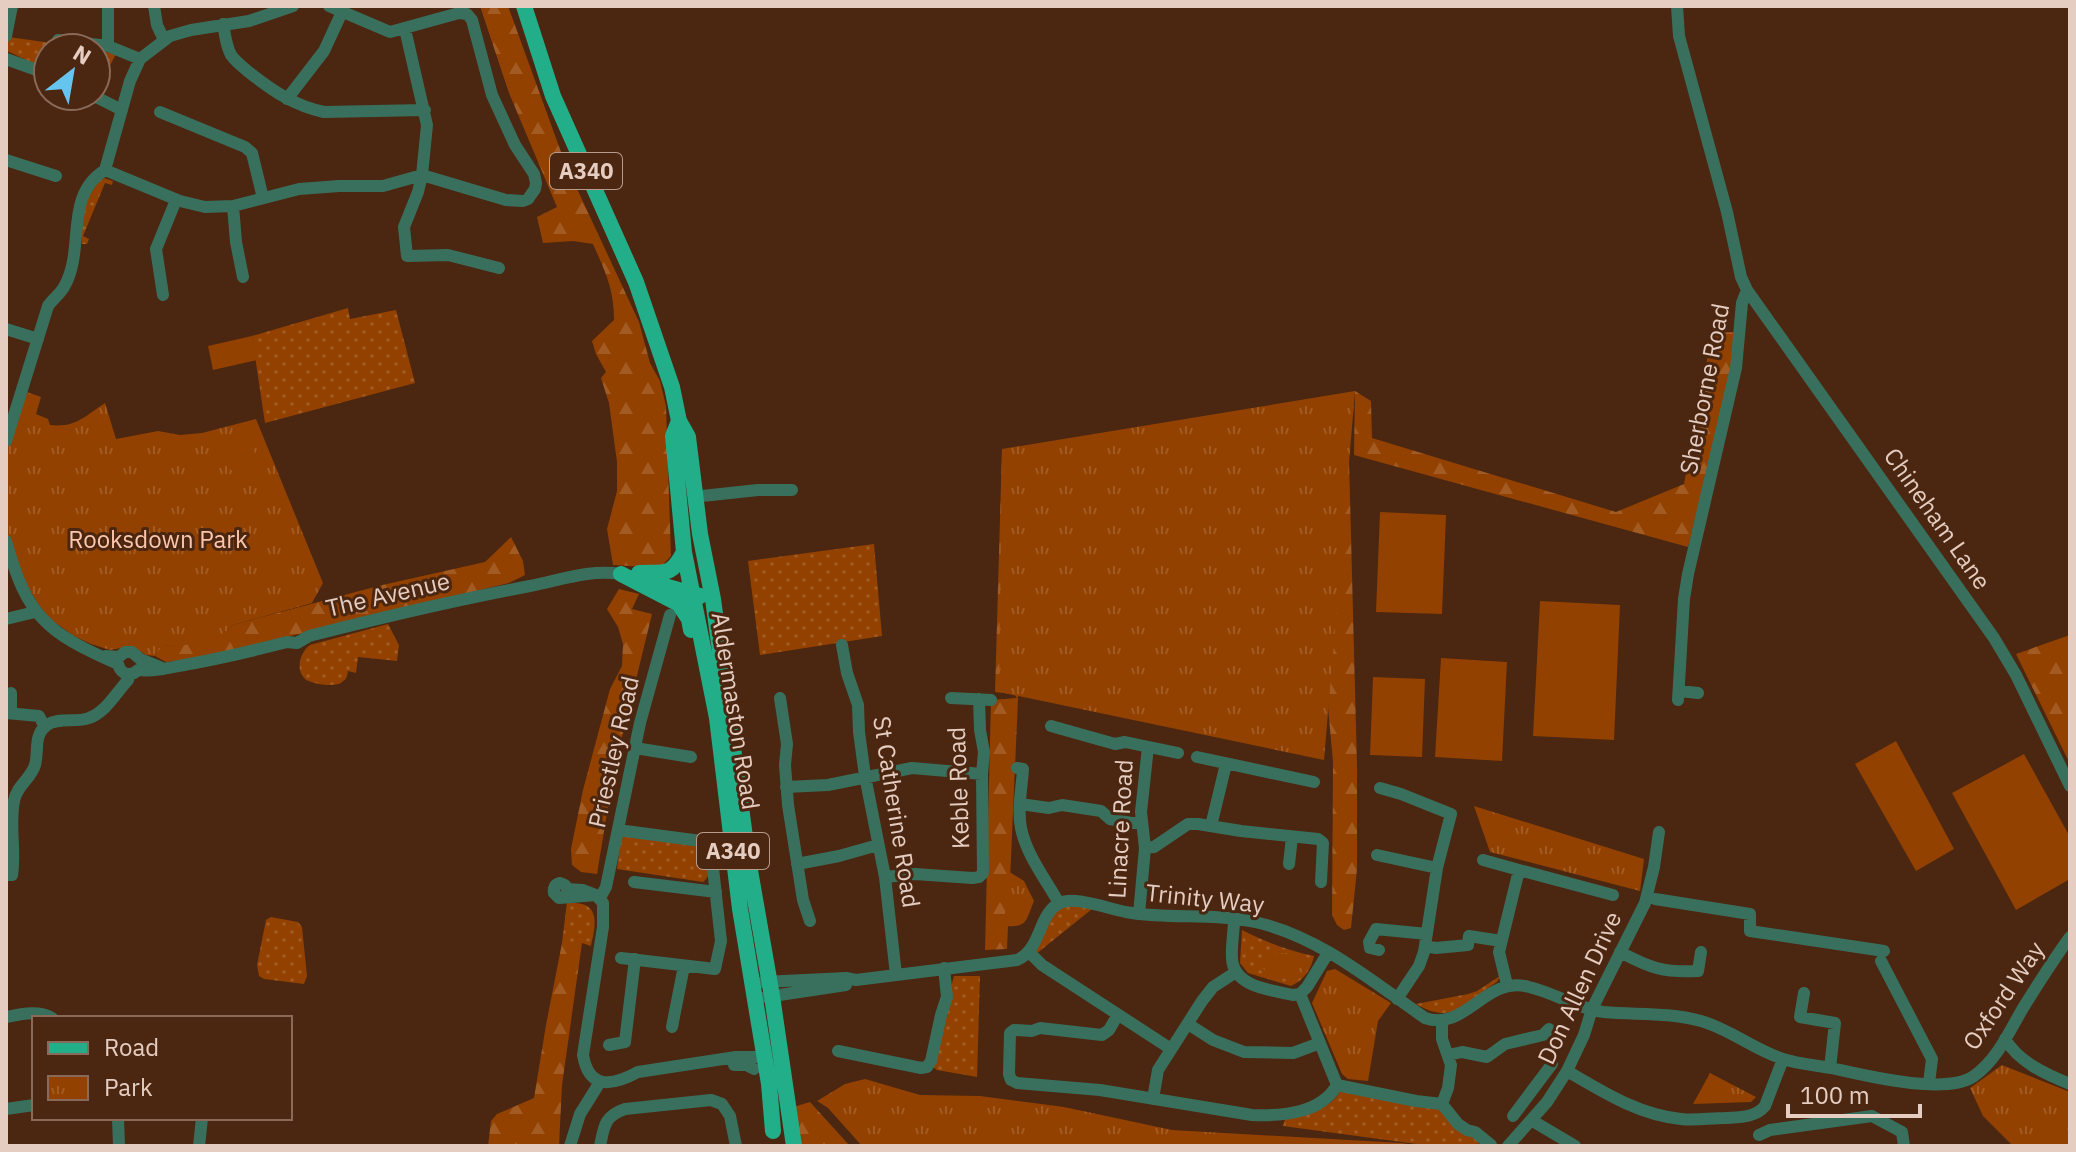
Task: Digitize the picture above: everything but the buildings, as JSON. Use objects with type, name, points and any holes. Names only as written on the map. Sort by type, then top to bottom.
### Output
[{"type":"main road","name":"Aldermaston Road","points":[[524,6],[553,96],[636,282],[672,387],[679,421],[688,437],[692,481],[699,496],[700,534],[713,599],[748,859],[794,1146]]},
{"type":"main road","name":"Aldermaston Road","points":[[679,421],[673,436],[684,552],[681,605],[717,718],[760,1034],[759,1063],[769,1084],[775,1138]]},
{"type":"main road","points":[[678,498],[699,496]]},
{"type":"main road","name":"A340","points":[[681,605],[699,589],[695,546],[700,534]]},
{"type":"main road","points":[[621,574],[672,570],[684,552]]},
{"type":"main road","points":[[621,574],[681,605],[713,599]]},
{"type":"main road","name":"Aldermaston Road","points":[[759,1063],[771,1042],[770,989]]},
{"type":"main road","points":[[759,1063],[775,1060],[782,1065]]},
{"type":"street","points":[[6,36],[12,6]]},
{"type":"street","points":[[108,6],[108,32]]},
{"type":"street","points":[[154,6],[157,25],[164,40]]},
{"type":"street","points":[[6,441],[48,306],[64,288],[67,279],[84,189],[97,174],[105,170],[140,59],[164,40],[191,30],[249,21],[293,6]]},
{"type":"street","points":[[105,170],[176,200],[205,207],[233,206],[299,189],[383,186],[422,175],[506,200],[523,201],[532,195],[536,183],[534,174],[515,145],[492,95],[472,20],[467,14],[459,13],[390,32],[329,6]]},
{"type":"street","name":"Sherborne Road","points":[[1677,6],[1679,36],[1727,212],[1741,277],[1747,290],[1742,303],[1736,368],[1684,599],[1678,695],[1698,693]]},
{"type":"street","points":[[287,99],[324,51],[342,12]]},
{"type":"street","points":[[223,24],[231,55],[240,65],[287,99],[308,109],[324,112],[425,110]]},
{"type":"street","points":[[405,29],[425,110],[427,138],[418,192],[404,227],[408,257],[448,255],[499,268]]},
{"type":"street","points":[[112,48],[140,59]]},
{"type":"street","points":[[6,59],[32,68]]},
{"type":"street","points":[[112,105],[122,110]]},
{"type":"street","points":[[160,112],[245,147],[252,153],[263,198]]},
{"type":"street","points":[[6,160],[56,176]]},
{"type":"street","points":[[163,295],[156,249],[176,200]]},
{"type":"street","points":[[233,206],[243,277]]},
{"type":"street","name":"Chineham Lane","points":[[1747,290],[1994,638],[2016,675],[2070,786]]},
{"type":"street","points":[[6,329],[38,339]]},
{"type":"street","points":[[699,496],[792,490]]},
{"type":"street","points":[[6,541],[23,590],[35,612],[6,619]]},
{"type":"street","name":"The Avenue","points":[[35,612],[68,641],[86,650],[128,666],[167,668],[287,642],[297,643],[309,636],[416,609],[573,576],[603,572],[621,574]]},
{"type":"street","name":"Priestley Road","points":[[600,1082],[587,1070],[583,1055],[603,927],[603,903],[598,897],[606,887],[635,748],[681,605]]},
{"type":"street","name":"St Catherine Road","points":[[829,661],[843,651],[858,705],[865,776],[885,877],[896,975]]},
{"type":"street","points":[[6,875],[12,875],[14,860],[14,799],[36,763],[36,745],[45,727],[60,721],[92,717],[105,708],[117,692],[128,666]]},
{"type":"street","points":[[11,693],[8,713],[39,716],[45,727]]},
{"type":"street","points":[[780,698],[787,744],[786,787],[803,900],[810,921]]},
{"type":"street","name":"Keble Road","points":[[885,877],[915,874],[979,877],[983,873],[984,752],[980,730],[985,699],[951,698]]},
{"type":"street","name":"Linacre Road","points":[[1057,724],[1115,744],[1125,742],[1178,753]]},
{"type":"street","name":"Linacre Road","points":[[1139,914],[1145,848],[1142,799],[1148,747]]},
{"type":"street","points":[[635,748],[691,757]]},
{"type":"street","points":[[1197,757],[1307,776]]},
{"type":"street","points":[[1211,826],[1226,764]]},
{"type":"street","points":[[786,787],[828,785],[912,768],[982,774]]},
{"type":"street","points":[[753,991],[845,986],[856,980],[1011,961],[1030,953],[1049,914],[1059,903],[1021,830],[1023,769],[1017,768]]},
{"type":"street","points":[[1380,788],[1451,814],[1437,868],[1419,966],[1397,999]]},
{"type":"street","points":[[1020,804],[1049,808],[1062,805],[1101,811],[1110,819],[1142,822]]},
{"type":"street","points":[[1145,848],[1154,847],[1188,824],[1318,839],[1323,843],[1321,882]]},
{"type":"street","points":[[618,830],[707,844],[711,850],[721,941],[715,969],[621,958]]},
{"type":"street","name":"Don Allen Drive","points":[[1508,1146],[1552,1095],[1567,1071],[1592,1009],[1645,903],[1659,832]]},
{"type":"street","points":[[1289,864],[1292,837]]},
{"type":"street","points":[[797,864],[878,845]]},
{"type":"street","points":[[1377,855],[1437,868]]},
{"type":"street","points":[[1483,860],[1613,895]]},
{"type":"street","points":[[1507,985],[1499,952],[1519,870]]},
{"type":"street","points":[[634,882],[716,892]]},
{"type":"street","points":[[566,892],[582,897],[598,897]]},
{"type":"street","points":[[1655,899],[1750,914],[1750,931],[1883,956],[1932,1059],[1929,1083]]},
{"type":"street","name":"Trinity Way","points":[[1059,903],[1078,901],[1139,914],[1254,922],[1286,932],[1328,953],[1425,1018],[1442,1021]]},
{"type":"street","points":[[1234,920],[1232,961],[1236,972],[1250,983],[1293,995],[1300,994],[1328,953]]},
{"type":"street","points":[[1379,950],[1370,948],[1369,942],[1376,929],[1426,940],[1436,948],[1468,945],[1469,936],[1501,941]]},
{"type":"street","name":"Oxford Way","points":[[1592,1009],[1659,1013],[1702,1021],[1783,1059],[1906,1082],[1950,1084],[1969,1079],[1998,1052],[2070,937]]},
{"type":"street","points":[[1620,952],[1646,966],[1683,972],[1698,971],[1701,952]]},
{"type":"street","points":[[1030,953],[1042,965],[1171,1049]]},
{"type":"street","points":[[609,1045],[630,1045],[635,959]]},
{"type":"street","points":[[672,1027],[684,966]]},
{"type":"street","points":[[838,1051],[863,1049],[921,1068],[927,1067],[947,997],[944,968]]},
{"type":"street","points":[[1153,1099],[1158,1070],[1171,1049],[1213,987],[1236,972]]},
{"type":"street","points":[[1442,1104],[1451,1065],[1442,1039],[1442,1021],[1458,1015],[1507,985],[1526,986],[1592,1009]]},
{"type":"street","points":[[1804,993],[1794,1016],[1850,1026]]},
{"type":"street","points":[[1300,994],[1337,1085]]},
{"type":"street","points":[[6,1017],[32,1012],[48,1016]]},
{"type":"street","points":[[1117,1016],[1102,1035],[1040,1028],[1014,1030],[1010,1033],[1011,1080],[1277,1116],[1327,1099],[1337,1085]]},
{"type":"street","points":[[1830,1068],[1835,1023]]},
{"type":"street","points":[[1188,1024],[1213,1040],[1244,1052],[1293,1053],[1320,1043]]},
{"type":"street","points":[[1448,1055],[1462,1052],[1487,1057],[1505,1044],[1543,1035],[1549,1029]]},
{"type":"street","points":[[696,1063],[702,1059],[744,1051],[760,1034]]},
{"type":"street","points":[[2005,1039],[2013,1053]]},
{"type":"street","points":[[1998,1052],[2013,1053],[2070,1084]]},
{"type":"street","points":[[628,1078],[638,1072],[736,1057],[759,1063]]},
{"type":"street","points":[[1567,1071],[1642,1111],[1685,1120],[1747,1116],[1761,1111],[1783,1059]]},
{"type":"street","points":[[570,1146],[580,1114],[600,1082],[759,1063]]},
{"type":"street","points":[[1513,1116],[1552,1064]]},
{"type":"street","points":[[1538,1084],[1552,1095]]},
{"type":"street","points":[[1337,1085],[1442,1104],[1458,1124],[1491,1145]]},
{"type":"street","points":[[600,1146],[605,1124],[613,1113],[711,1100],[722,1104],[730,1116],[736,1146]]},
{"type":"street","points":[[6,1109],[32,1105]]},
{"type":"street","points":[[1761,1111],[1764,1132],[1872,1116],[1902,1132],[1904,1146]]},
{"type":"street","points":[[118,1120],[119,1146]]},
{"type":"street","points":[[199,1146],[202,1120]]},
{"type":"street","points":[[1531,1120],[1575,1146]]},
{"type":"green space","points":[[480,6],[508,6],[565,163],[639,322],[650,363],[660,381],[666,406],[671,556],[660,568],[613,565],[607,529],[617,491],[617,462],[609,403],[601,378],[606,372],[592,341],[614,320],[611,289],[593,244],[573,241],[543,243],[537,217],[557,207],[509,93]]},
{"type":"green space","points":[[9,37],[32,40],[32,63],[7,51]]},
{"type":"green space","points":[[104,178],[113,181],[112,185],[105,183],[83,236],[89,239],[87,244],[82,244],[85,207],[92,191]]},
{"type":"green space","points":[[348,308],[350,319],[396,310],[415,383],[265,423],[252,336]]},
{"type":"green space","points":[[1735,332],[1731,375],[1688,547],[1354,455],[1355,391],[1371,401],[1372,438],[1616,512],[1684,484],[1712,333]]},
{"type":"green space","points":[[252,336],[257,360],[213,370],[208,346]]},
{"type":"green space","name":"Rooksdown Park","points":[[24,391],[41,397],[36,414],[48,419],[50,425],[74,423],[105,403],[116,439],[158,431],[180,435],[202,433],[256,419],[323,583],[312,603],[233,625],[209,640],[162,646],[155,656],[127,647],[110,650],[91,644],[49,618],[20,573],[10,547],[6,524],[6,446]]},
{"type":"green space","points":[[1355,391],[1324,760],[999,692],[1002,449]]},
{"type":"green space","points":[[1350,398],[1357,869],[1351,928],[1344,930],[1332,915],[1333,762],[1328,707]]},
{"type":"green space","points":[[241,441],[253,446],[257,462],[262,467],[256,484],[240,480],[227,463],[220,465],[215,453],[224,451],[220,445],[225,443],[227,450]]},
{"type":"green space","points":[[1002,449],[1024,451],[1018,699],[1007,949],[985,950],[991,700],[1017,698],[1014,694],[995,692]]},
{"type":"green space","points":[[1380,512],[1446,515],[1442,614],[1376,612]]},
{"type":"green space","points":[[511,537],[523,561],[525,575],[509,583],[201,658],[166,662],[155,656],[161,646],[209,639],[233,625],[378,586],[485,562]]},
{"type":"green space","points":[[874,544],[882,636],[760,655],[748,561]]},
{"type":"green space","points":[[619,589],[639,594],[632,609],[652,614],[614,770],[597,874],[581,872],[572,865],[571,849],[610,689],[622,666],[623,644],[618,627],[607,609]]},
{"type":"green space","points":[[1540,601],[1620,605],[1614,740],[1533,736]]},
{"type":"green space","points":[[388,624],[399,645],[397,661],[358,657],[356,673],[348,671],[345,680],[335,685],[312,682],[302,675],[300,661],[310,645]]},
{"type":"green space","points":[[2070,635],[2070,764],[2016,654]]},
{"type":"green space","points":[[1441,658],[1507,662],[1502,761],[1435,757]]},
{"type":"green space","points":[[1373,677],[1425,679],[1422,757],[1370,755]]},
{"type":"green space","points":[[1896,741],[1954,849],[1916,871],[1855,764]]},
{"type":"green space","points":[[2024,754],[2070,837],[2070,879],[2016,910],[1952,793]]},
{"type":"green space","points":[[1474,806],[1644,859],[1640,891],[1490,852]]},
{"type":"green space","points":[[625,834],[702,845],[709,862],[706,879],[703,882],[617,869],[621,839]]},
{"type":"green space","points":[[1008,871],[1024,881],[1034,901],[1027,918],[1018,926],[1004,926]]},
{"type":"green space","points":[[567,902],[583,904],[591,910],[595,925],[591,946],[562,943]]},
{"type":"green space","points":[[1068,903],[1092,909],[1036,954],[1035,948],[1051,914]]},
{"type":"green space","points":[[271,917],[298,922],[302,927],[307,976],[304,984],[259,976],[257,965],[266,920]]},
{"type":"green space","points":[[1242,930],[1277,946],[1314,956],[1309,970],[1291,986],[1248,973],[1240,963]]},
{"type":"green space","points":[[562,943],[582,943],[562,1085],[559,1146],[488,1146],[491,1121],[497,1114],[534,1098]]},
{"type":"green space","points":[[1298,953],[1305,964],[1303,971],[1294,979],[1271,976],[1262,966],[1268,957]]},
{"type":"green space","points":[[1335,969],[1391,1003],[1378,1021],[1368,1081],[1348,1079],[1342,1074],[1312,1003],[1327,971]]},
{"type":"green space","points":[[954,976],[980,976],[977,1077],[937,1070],[930,1065]]},
{"type":"green space","points":[[1500,976],[1497,982],[1460,1009],[1451,1012],[1441,1013],[1416,1004],[1477,991]]},
{"type":"green space","points":[[2002,1065],[2070,1092],[2070,1146],[2013,1146],[1983,1116],[1970,1088]]},
{"type":"green space","points":[[1710,1073],[1756,1097],[1751,1102],[1693,1104]]},
{"type":"green space","points":[[865,1079],[920,1095],[980,1096],[1064,1107],[1172,1130],[1420,1146],[862,1146],[828,1108],[817,1101],[845,1084]]},
{"type":"green space","points":[[1340,1091],[1439,1108],[1481,1146],[1431,1146],[1283,1126],[1285,1119],[1324,1107]]},
{"type":"green space","points":[[810,1102],[850,1146],[798,1146],[793,1107]]}]
